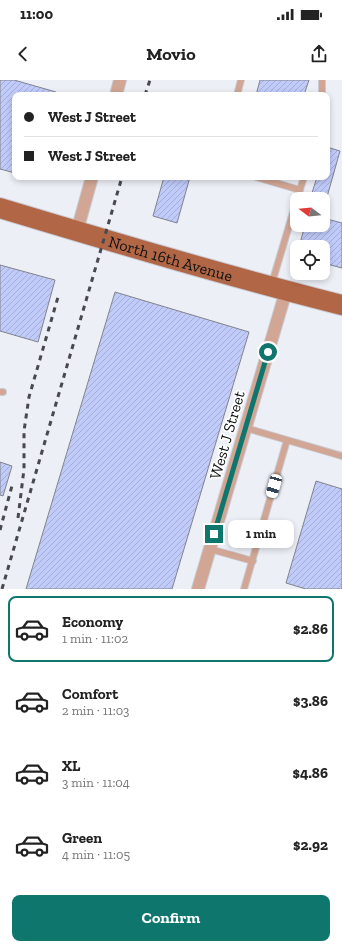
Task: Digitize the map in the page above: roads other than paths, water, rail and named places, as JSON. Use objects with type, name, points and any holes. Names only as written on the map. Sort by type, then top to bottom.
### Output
[{"type":"main road","name":"North 16th Avenue","points":[[0,208],[278,289],[342,305]]},
{"type":"street","points":[[117,92],[120,80]]},
{"type":"street","points":[[76,231],[91,180]]},
{"type":"street","name":"West J Street","points":[[198,589],[246,428],[278,289]]},
{"type":"lane","points":[[238,92],[241,80]]},
{"type":"lane","points":[[322,80],[322,92]]},
{"type":"lane","points":[[266,180],[300,190],[303,180]]},
{"type":"lane","points":[[278,289],[290,232]]},
{"type":"lane","points":[[246,428],[342,456]]},
{"type":"lane","points":[[244,589],[287,440]]},
{"type":"lane","points":[[210,548],[252,561]]},
{"type":"railway","points":[[146,92],[150,80]]},
{"type":"railway","points":[[2,589],[121,180]]},
{"type":"railway","points":[[18,518],[24,469],[24,431],[29,397],[58,297]]},
{"type":"railway","points":[[0,530],[13,482]]}]
